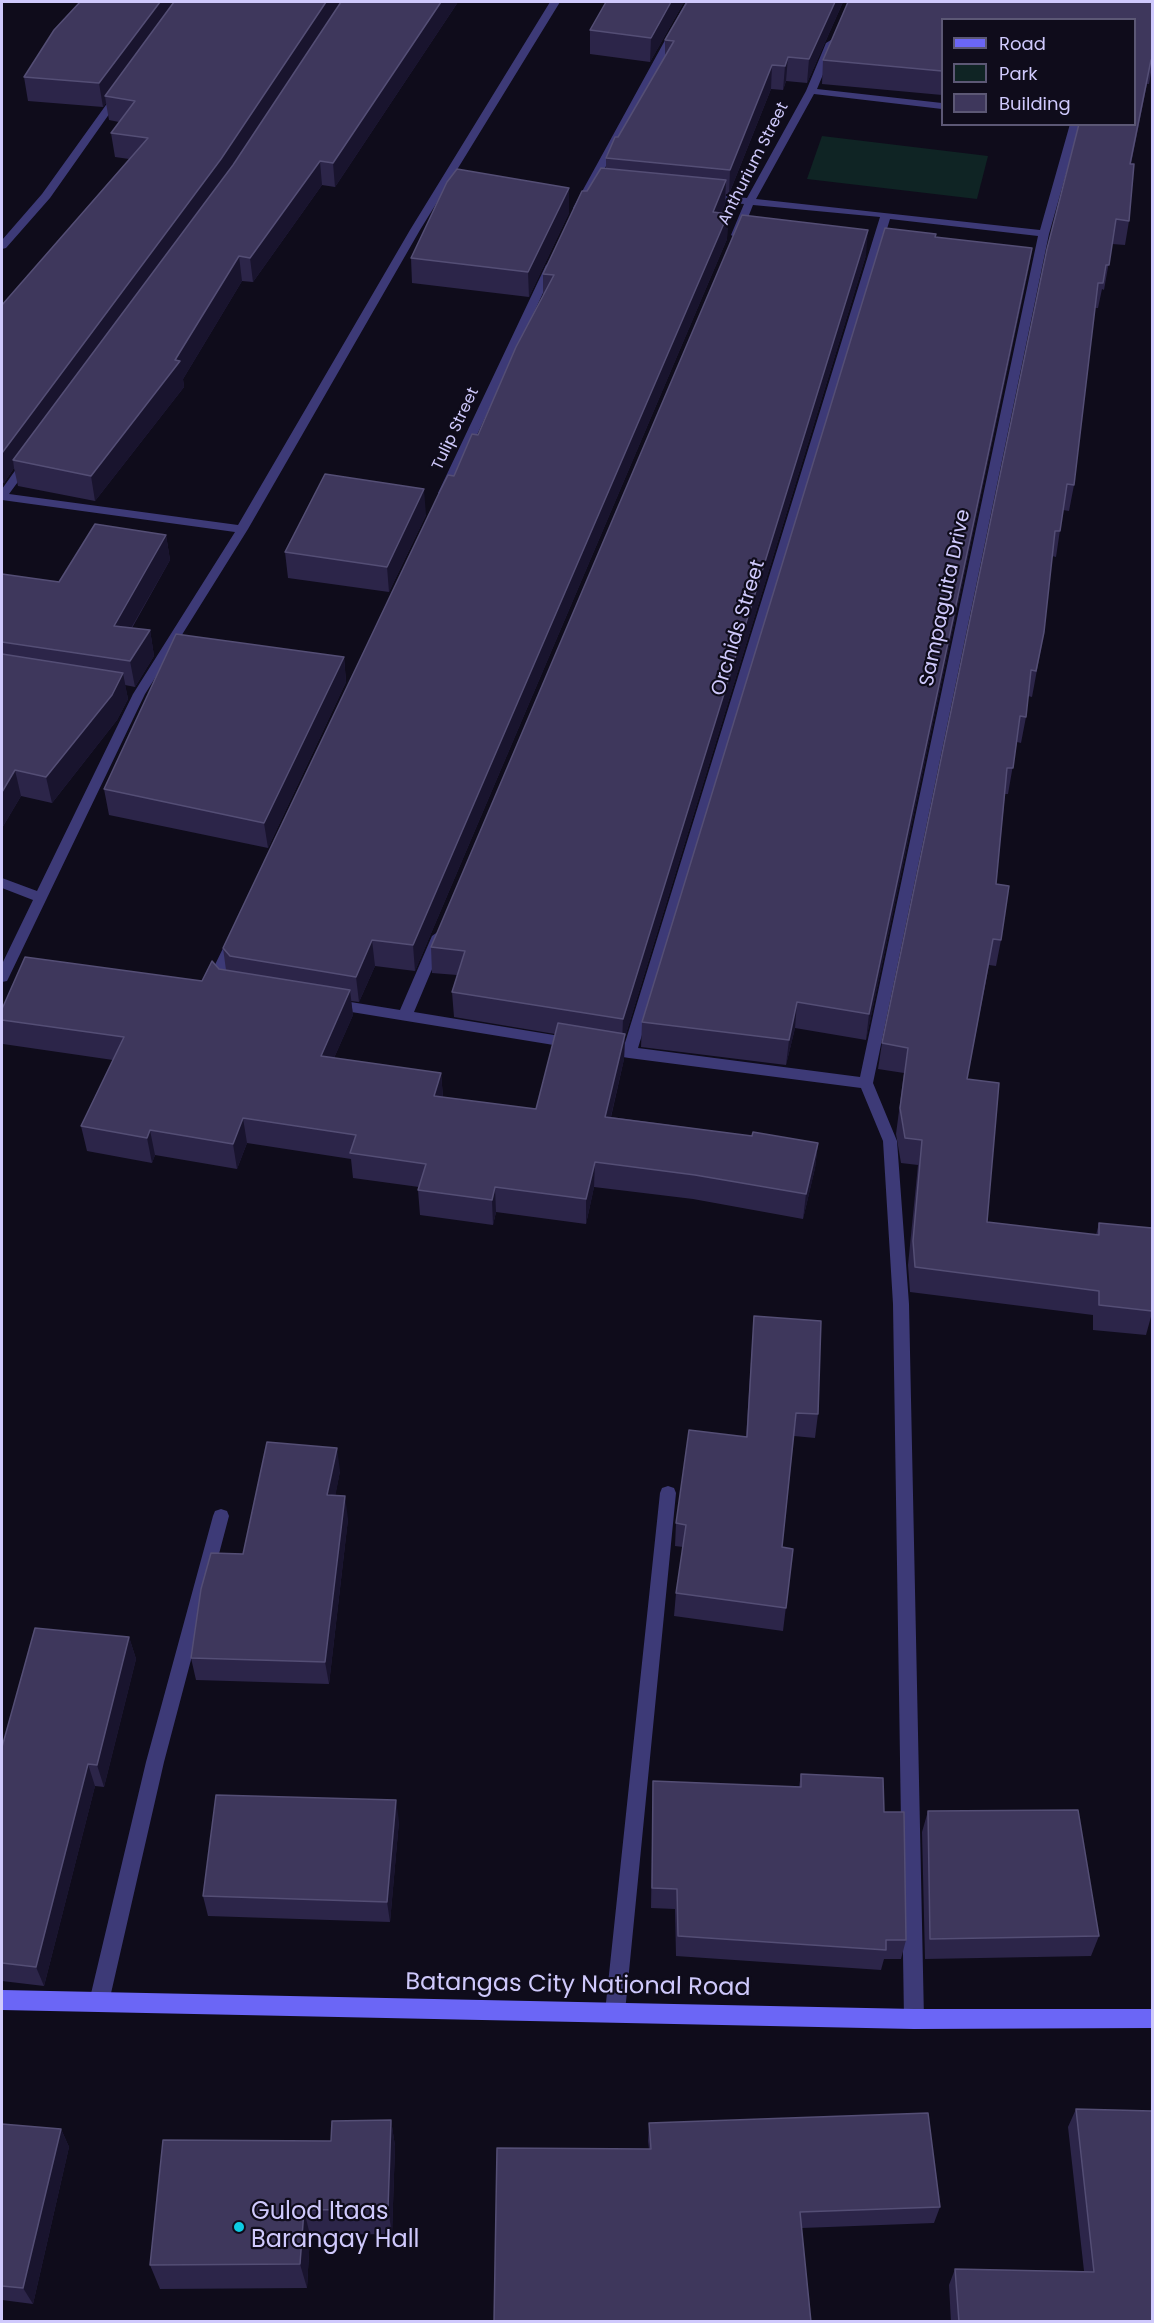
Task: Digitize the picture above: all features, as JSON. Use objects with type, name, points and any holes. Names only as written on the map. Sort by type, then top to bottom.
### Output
[{"type":"street","points":[[2,977],[134,693],[242,530],[415,230],[555,2]]},
{"type":"street","points":[[574,218],[595,186],[691,2]]},
{"type":"street","name":"Anthurium Street","points":[[732,245],[750,201],[811,91],[836,31]]},
{"type":"street","points":[[2,246],[46,196],[127,81]]},
{"type":"street","points":[[811,91],[941,106]]},
{"type":"street","name":"Sampaguita Drive","points":[[866,1083],[1044,234],[1074,126]]},
{"type":"street","points":[[693,196],[886,215],[1044,234]]},
{"type":"street","name":"Orchids Street","points":[[629,1053],[886,215]]},
{"type":"street","name":"Tulip Street","points":[[436,510],[558,250]]},
{"type":"street","points":[[36,449],[2,497],[242,530]]},
{"type":"street","points":[[2,883],[39,897]]},
{"type":"street","points":[[405,1016],[442,928]]},
{"type":"street","points":[[238,932],[217,975],[229,988],[241,990]]},
{"type":"street","points":[[323,1003],[629,1053],[866,1083],[891,1141],[902,1304],[914,2019]]},
{"type":"street","points":[[615,2012],[668,1493]]},
{"type":"street","points":[[99,2002],[154,1761],[221,1516]]},
{"type":"street","name":"Batangas City National Road","points":[[2,2000],[914,2019],[1152,2019]]},
{"type":"green space","points":[[822,136],[988,156],[977,199],[807,179]]},
{"type":"building","points":[[80,2],[160,2],[99,83],[24,77],[54,30]]},
{"type":"building","points":[[174,2],[326,2],[221,159],[2,453],[2,305],[148,138],[111,133],[135,101],[105,96]]},
{"type":"building","points":[[341,2],[441,2],[333,163],[320,161],[250,258],[239,256],[175,360],[180,361],[91,476],[13,460],[233,165]]},
{"type":"building","points":[[606,2],[671,2],[651,38],[590,30]]},
{"type":"building","points":[[687,2],[835,2],[809,59],[788,57],[785,66],[772,65],[730,170],[606,158],[615,137],[618,137],[674,41],[665,40]]},
{"type":"building","points":[[848,2],[1152,2],[1152,60],[1130,164],[1134,164],[1129,221],[1116,219],[1109,265],[1106,265],[1103,283],[1098,283],[1074,485],[1067,484],[1060,531],[1055,531],[1044,632],[1036,671],[1031,670],[1026,717],[1020,716],[1013,768],[1007,768],[996,884],[1009,886],[1001,940],[993,939],[967,1079],[999,1083],[987,1222],[1099,1235],[1099,1223],[1152,1228],[1152,1311],[1099,1305],[1099,1291],[915,1267],[913,1241],[922,1140],[905,1138],[900,1108],[908,1048],[882,1043],[1047,249],[1078,126],[1136,126],[1136,18],[941,18],[941,71],[823,60]]},
{"type":"building","points":[[601,168],[726,180],[713,212],[728,214],[413,945],[372,940],[356,977],[230,956],[223,948],[440,491],[448,475],[454,476],[472,434],[478,435],[516,347],[554,275],[543,274],[582,191],[587,191]]},
{"type":"building","points":[[457,169],[569,188],[528,272],[411,258],[447,182]]},
{"type":"building","points":[[742,215],[868,230],[623,1019],[452,992],[465,951],[431,947]]},
{"type":"building","points":[[885,228],[936,234],[935,237],[1032,248],[869,1014],[797,1002],[789,1040],[642,1022]]},
{"type":"building","points":[[325,474],[424,489],[387,567],[285,552]]},
{"type":"building","points":[[95,524],[166,535],[114,626],[150,630],[130,661],[2,642],[2,574],[59,582]]},
{"type":"building","points":[[176,634],[344,657],[264,823],[104,789]]},
{"type":"building","points":[[2,654],[123,673],[112,695],[46,777],[15,770],[2,792]]},
{"type":"building","points":[[25,957],[202,981],[212,961],[219,969],[350,990],[321,1056],[441,1073],[434,1096],[536,1109],[558,1023],[625,1034],[605,1117],[752,1136],[753,1132],[818,1143],[806,1194],[695,1175],[595,1162],[586,1199],[495,1187],[492,1200],[418,1190],[426,1164],[350,1153],[356,1135],[243,1118],[233,1144],[150,1130],[147,1138],[81,1126],[124,1037],[2,1020],[2,1009]]},
{"type":"building","points":[[754,1316],[821,1321],[818,1414],[796,1413],[782,1547],[793,1549],[786,1608],[676,1593],[686,1525],[676,1523],[689,1430],[747,1437]]},
{"type":"building","points":[[267,1442],[337,1448],[327,1495],[345,1496],[325,1662],[191,1658],[201,1589],[211,1553],[243,1554]]},
{"type":"building","points":[[35,1628],[129,1637],[97,1765],[88,1764],[36,1967],[2,1963],[2,1747]]},
{"type":"building","points":[[801,1774],[883,1778],[884,1812],[904,1812],[906,1940],[886,1940],[886,1950],[678,1936],[677,1889],[652,1888],[653,1781],[801,1787]]},
{"type":"building","points":[[216,1795],[396,1800],[387,1902],[203,1896]]},
{"type":"building","points":[[1078,1810],[1099,1936],[930,1939],[928,1811]]},
{"type":"building","points":[[1076,2109],[1152,2111],[1152,2322],[959,2322],[955,2269],[1094,2272]]},
{"type":"building","points":[[928,2113],[940,2207],[800,2212],[811,2322],[494,2322],[497,2148],[651,2149],[649,2123]]},
{"type":"building","points":[[391,2120],[388,2209],[304,2210],[300,2264],[150,2265],[163,2140],[331,2141],[332,2121]]},
{"type":"building","points":[[2,2124],[61,2129],[23,2288],[2,2286]]},
{"type":"place","name":"Gulod Itaas Barangay Hall","points":[[239,2227]]}]
